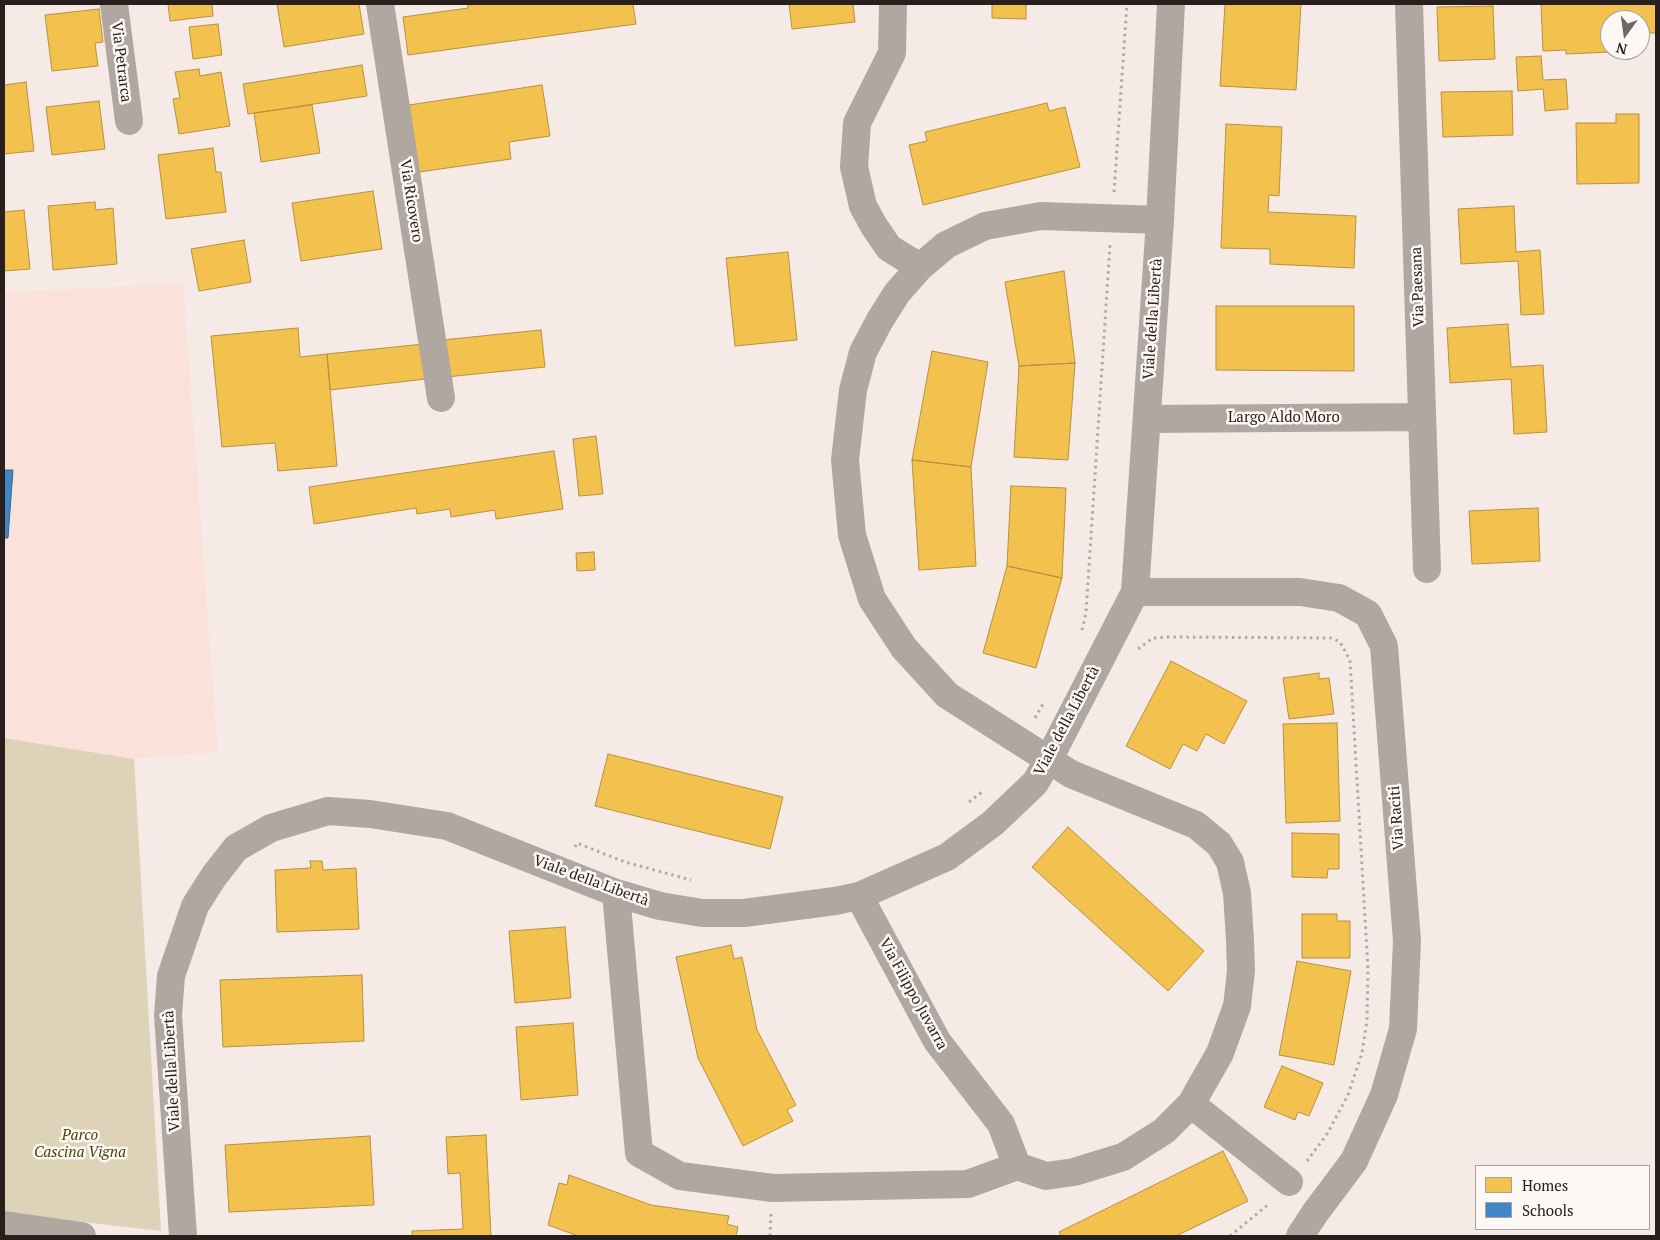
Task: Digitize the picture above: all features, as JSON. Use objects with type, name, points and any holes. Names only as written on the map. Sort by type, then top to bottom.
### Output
[{"type":"street","name":"Via Petrarca","points":[[114,4],[129,121]]},
{"type":"street","name":"Via Ricovero","points":[[380,4],[441,398]]},
{"type":"street","points":[[894,4],[892,53],[856,123],[854,168],[863,206],[874,226],[889,248],[920,267]]},
{"type":"street","name":"Viale della Libertà","points":[[182,1236],[168,1015],[172,976],[184,934],[195,906],[214,876],[236,848],[271,828],[328,811],[370,814],[447,826],[616,893],[660,906],[702,913],[744,913],[859,896],[947,857],[993,823],[1035,783],[1135,592],[1160,220],[1171,4]]},
{"type":"street","name":"Via Paesana","points":[[1409,4],[1427,569]]},
{"type":"street","points":[[616,893],[639,1153],[680,1176],[773,1188],[968,1184],[1017,1166],[1046,1176],[1074,1172],[1122,1157],[1164,1131],[1192,1104],[1220,1053],[1237,1006],[1241,971],[1240,931],[1238,893],[1230,862],[1219,844],[1196,825],[1071,774],[947,695],[904,648],[872,599],[852,535],[845,460],[853,390],[863,352],[880,320],[897,294],[920,267],[946,245],[985,226],[1041,216],[1160,220]]},
{"type":"street","name":"Largo Aldo Moro","points":[[1146,419],[1422,417]]},
{"type":"street","name":"Via Raciti","points":[[1135,592],[1300,592],[1340,598],[1368,614],[1384,646],[1407,941],[1403,1030],[1384,1096],[1354,1161],[1300,1236]]},
{"type":"street","name":"Via Filippo Juvarra","points":[[859,896],[937,1041],[1001,1124],[1017,1166]]},
{"type":"street","points":[[1192,1104],[1290,1182]]},
{"type":"street","points":[[4,1225],[82,1236]]},
{"type":"path","points":[[1079,636],[1086,613],[1127,4]]},
{"type":"path","points":[[1082,630],[1133,654],[1153,638],[1332,638],[1340,642],[1350,660],[1368,969],[1367,1020],[1362,1053],[1348,1095],[1327,1134],[1290,1182],[1263,1210],[1230,1236]]},
{"type":"path","points":[[1020,742],[1045,701]]},
{"type":"path","points":[[964,807],[986,788]]},
{"type":"path","points":[[562,872],[578,843],[625,862],[700,883]]},
{"type":"shaded area","points":[[183,284],[218,752],[134,759],[4,738],[4,292]]},
{"type":"green space","name":"Parco Cascina Vigna","points":[[4,738],[134,759],[161,1231],[4,1213]]},
{"type":"building: Homes","points":[[168,4],[212,4],[213,16],[170,21]]},
{"type":"building: Homes","points":[[277,4],[359,4],[364,34],[284,47]]},
{"type":"building: Homes","points":[[468,4],[633,4],[636,24],[408,55],[403,17],[468,8]]},
{"type":"building: Homes","points":[[789,4],[853,4],[855,22],[792,29]]},
{"type":"building: Homes","points":[[992,4],[1026,4],[1026,19],[992,18]]},
{"type":"building: Homes","points":[[1225,4],[1301,4],[1296,90],[1220,86]]},
{"type":"building: Homes","points":[[1541,4],[1656,4],[1656,33],[1650,33],[1650,10],[1600,10],[1600,52],[1566,54],[1566,50],[1543,51]]},
{"type":"building: Homes","points":[[1493,6],[1495,59],[1439,61],[1437,7]]},
{"type":"building: Homes","points":[[99,9],[103,42],[95,43],[98,66],[52,71],[45,15]]},
{"type":"building: Homes","points":[[218,24],[222,55],[193,59],[189,27]]},
{"type":"building: Homes","points":[[1541,56],[1543,80],[1566,79],[1568,109],[1545,111],[1543,89],[1518,91],[1516,57]]},
{"type":"building: Homes","points":[[362,65],[367,96],[248,114],[243,84]]},
{"type":"building: Homes","points":[[199,69],[200,76],[221,72],[230,126],[179,134],[173,99],[180,98],[175,72]]},
{"type":"building: Homes","points":[[26,82],[34,151],[4,154],[4,85]]},
{"type":"building: Homes","points":[[542,85],[550,136],[509,142],[511,159],[419,172],[409,105]]},
{"type":"building: Homes","points":[[1512,91],[1513,135],[1443,137],[1441,92]]},
{"type":"building: Homes","points":[[99,101],[105,149],[52,155],[46,107]]},
{"type":"building: Homes","points":[[1047,103],[1049,111],[1065,107],[1080,167],[923,205],[909,145],[927,141],[925,132]]},
{"type":"building: Homes","points":[[312,105],[320,153],[261,162],[254,113]]},
{"type":"building: Homes","points":[[1616,114],[1639,114],[1639,183],[1577,184],[1576,123],[1616,123]]},
{"type":"building: Homes","points":[[1226,124],[1282,127],[1279,196],[1269,195],[1268,212],[1356,216],[1354,268],[1270,264],[1270,249],[1221,248]]},
{"type":"building: Homes","points":[[213,148],[216,172],[221,172],[226,212],[166,219],[158,155]]},
{"type":"building: Homes","points":[[373,191],[382,249],[301,261],[292,203]]},
{"type":"building: Homes","points":[[95,202],[96,210],[113,208],[117,264],[53,270],[48,206]]},
{"type":"building: Homes","points":[[1514,206],[1516,252],[1540,250],[1544,314],[1521,315],[1518,261],[1461,264],[1458,209]]},
{"type":"building: Homes","points":[[24,210],[30,269],[4,271],[4,212]]},
{"type":"building: Homes","points":[[244,240],[251,282],[199,291],[191,249]]},
{"type":"building: Homes","points":[[788,252],[797,340],[735,346],[726,258]]},
{"type":"building: Homes","points":[[1064,271],[1075,363],[1019,366],[1005,282]]},
{"type":"building: Homes","points":[[1216,306],[1354,306],[1354,371],[1216,370]]},
{"type":"building: Homes","points":[[1508,324],[1511,367],[1543,365],[1547,432],[1514,434],[1511,379],[1450,383],[1447,328]]},
{"type":"building: Homes","points":[[298,328],[300,357],[327,354],[337,466],[278,471],[275,443],[222,447],[211,336]]},
{"type":"building: Homes","points":[[541,330],[545,367],[446,377],[442,340]]},
{"type":"building: Homes","points":[[423,344],[426,379],[330,390],[327,354]]},
{"type":"building: Homes","points":[[932,351],[988,362],[971,467],[912,460]]},
{"type":"building: Homes","points":[[1075,363],[1068,460],[1014,457],[1019,366]]},
{"type":"building: Homes","points":[[596,436],[603,494],[579,496],[573,439]]},
{"type":"building: Homes","points":[[554,451],[563,509],[496,519],[495,510],[451,517],[450,509],[417,514],[416,508],[314,524],[309,487]]},
{"type":"building: Homes","points":[[912,460],[971,467],[976,566],[919,570]]},
{"type":"building: Homes","points":[[1011,486],[1066,488],[1062,578],[1007,566]]},
{"type":"building: Homes","points":[[1538,508],[1540,561],[1472,564],[1469,511]]},
{"type":"building: Homes","points":[[594,552],[595,570],[577,571],[576,553]]},
{"type":"building: Homes","points":[[1007,566],[1062,578],[1036,668],[983,653]]},
{"type":"building: Homes","points":[[1171,661],[1247,701],[1224,744],[1206,734],[1197,751],[1183,744],[1170,769],[1126,746]]},
{"type":"building: Homes","points":[[1319,673],[1319,679],[1329,678],[1334,714],[1289,719],[1283,678]]},
{"type":"building: Homes","points":[[1337,723],[1340,821],[1286,823],[1283,724]]},
{"type":"building: Homes","points":[[608,754],[783,797],[770,849],[595,806]]},
{"type":"building: Homes","points":[[1068,827],[1204,951],[1168,991],[1032,867]]},
{"type":"building: Homes","points":[[1292,833],[1339,834],[1339,869],[1328,869],[1327,878],[1292,877]]},
{"type":"building: Homes","points":[[310,861],[322,861],[323,870],[356,868],[359,929],[277,932],[275,870],[311,868]]},
{"type":"building: Homes","points":[[1302,914],[1337,914],[1337,921],[1350,921],[1350,958],[1302,958]]},
{"type":"building: Homes","points":[[565,927],[571,998],[515,1003],[509,931]]},
{"type":"building: Homes","points":[[731,945],[734,959],[742,957],[757,1030],[796,1105],[787,1110],[793,1121],[743,1146],[698,1058],[676,957]]},
{"type":"building: Homes","points":[[1297,961],[1351,971],[1334,1065],[1279,1055]]},
{"type":"building: Homes","points":[[362,975],[364,1041],[223,1047],[220,980]]},
{"type":"building: Homes","points":[[573,1023],[578,1095],[521,1100],[516,1027]]},
{"type":"building: Homes","points":[[1282,1066],[1323,1083],[1309,1116],[1298,1112],[1295,1120],[1264,1107]]},
{"type":"building: Homes","points":[[486,1135],[491,1236],[412,1236],[412,1231],[463,1229],[460,1173],[448,1174],[446,1137]]},
{"type":"building: Homes","points":[[370,1136],[374,1205],[229,1212],[225,1145]]},
{"type":"building: Homes","points":[[1223,1151],[1248,1201],[1176,1236],[1061,1236],[1059,1232]]},
{"type":"building: Homes","points":[[569,1175],[651,1205],[729,1216],[727,1224],[738,1227],[736,1236],[578,1236],[548,1225],[559,1183],[567,1185]]},
{"type":"building: Schools","points":[[4,470],[13,470],[8,538],[4,538]]}]
